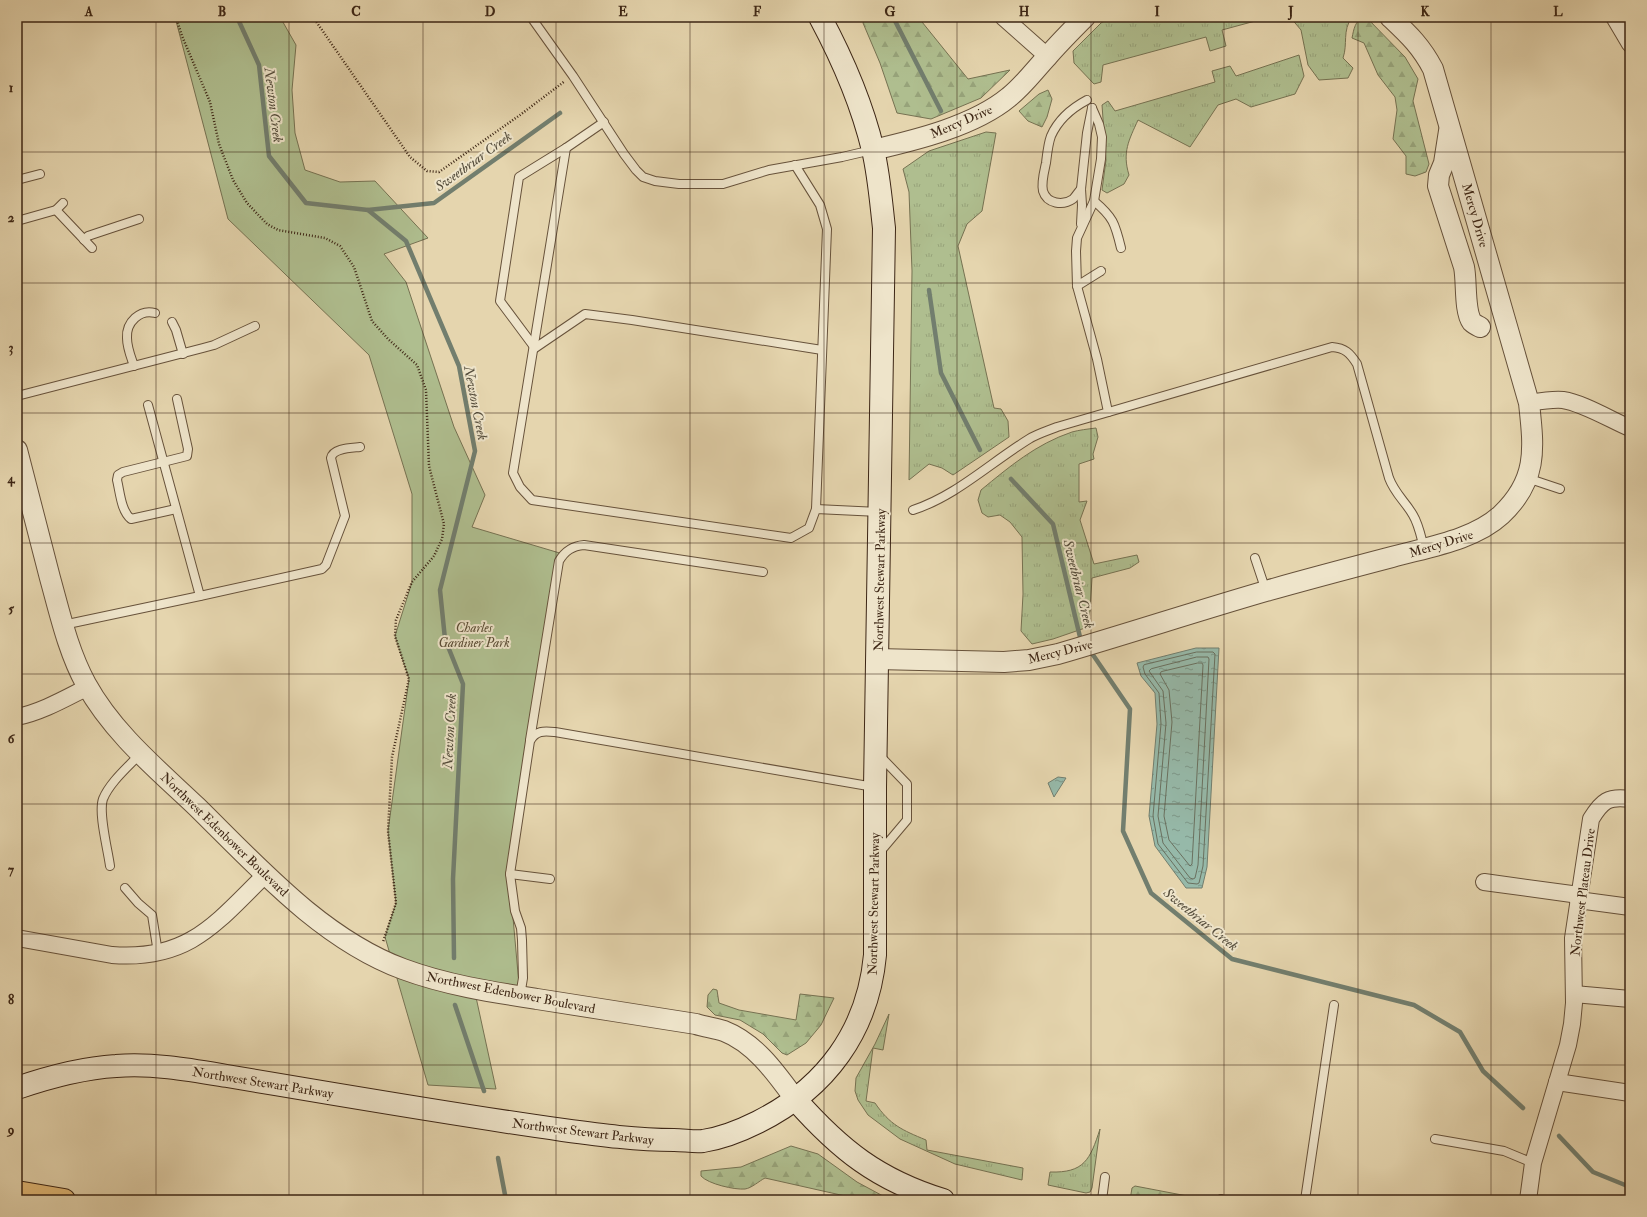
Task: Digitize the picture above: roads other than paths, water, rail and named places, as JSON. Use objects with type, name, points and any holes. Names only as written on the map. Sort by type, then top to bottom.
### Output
[{"type":"highway","points":[[17,1192],[64,1200]]},
{"type":"main road","name":"Northwest Stewart Parkway","points":[[17,1088],[40,1080],[93,1068],[146,1065],[207,1073],[480,1118],[622,1138],[701,1142],[736,1133],[773,1114],[820,1079],[836,1059],[849,1039],[867,997],[873,977],[875,955],[875,787],[884,228],[873,150],[847,73],[820,17]]},
{"type":"main road","name":"Northwest Edenbower Boulevard","points":[[795,1099],[817,1124],[842,1147],[874,1171],[901,1185],[943,1200]]},
{"type":"street","points":[[1003,17],[1047,56]]},
{"type":"street","name":"Mercy Drive","points":[[873,150],[932,134],[993,109],[1022,85],[1047,56],[1085,17]]},
{"type":"street","name":"Mercy Drive","points":[[877,659],[1004,662],[1041,658],[1266,591],[1475,533],[1490,524],[1510,506],[1527,478],[1531,465],[1533,443],[1529,403],[1433,69],[1426,55],[1416,41],[1390,17]]},
{"type":"street","points":[[1617,18],[1630,44]]},
{"type":"street","points":[[1449,123],[1444,163],[1439,175],[1438,186],[1464,267],[1467,302],[1472,322],[1480,327]]},
{"type":"street","points":[[1529,403],[1564,400],[1578,404],[1630,428]]},
{"type":"street","name":"Northwest Edenbower Boulevard","points":[[17,450],[63,625],[74,658],[88,687],[104,712],[140,753],[266,874],[314,917],[356,946],[377,958],[426,977],[448,983],[696,1024],[724,1031],[758,1053],[776,1073],[795,1099]]},
{"type":"street","points":[[17,717],[25,716],[88,687]]},
{"type":"street","name":"Northwest Plateau Drive","points":[[1528,1200],[1533,1163],[1571,1031],[1574,994],[1573,938],[1591,819],[1599,806],[1609,799],[1630,799]]},
{"type":"street","points":[[17,938],[125,956],[158,953],[178,948],[212,927],[266,874]]},
{"type":"street","points":[[1484,882],[1579,897],[1630,907]]},
{"type":"street","points":[[1574,994],[1630,999]]},
{"type":"street","points":[[1557,1082],[1630,1093]]},
{"type":"lane","points":[[531,17],[573,76],[636,170],[643,177],[655,182],[680,184],[723,184],[769,170],[873,150]]},
{"type":"lane","points":[[1080,189],[1074,198],[1066,202],[1057,203],[1051,201],[1045,196],[1043,189],[1051,137],[1062,119],[1076,105],[1087,100]]},
{"type":"lane","points":[[1080,230],[1082,205],[1080,189],[1087,133],[1092,108],[1099,124],[1102,137],[1101,159],[1094,201],[1077,238],[1077,286],[1097,359],[1108,412]]},
{"type":"lane","points":[[535,348],[500,301],[519,177],[604,122]]},
{"type":"lane","points":[[566,148],[535,348],[513,474],[520,487],[532,500],[791,538],[809,528],[816,509],[827,230],[820,205],[795,165]]},
{"type":"lane","points":[[17,180],[40,174]]},
{"type":"lane","points":[[1094,201],[1107,212],[1114,221],[1121,248]]},
{"type":"lane","points":[[17,221],[56,210],[63,203]]},
{"type":"lane","points":[[56,210],[92,248]]},
{"type":"lane","points":[[84,240],[88,236],[139,219]]},
{"type":"lane","points":[[1077,286],[1101,271]]},
{"type":"lane","points":[[134,366],[127,345],[126,337],[128,327],[140,314],[149,312],[155,313]]},
{"type":"lane","points":[[535,348],[584,314],[632,320],[822,350]]},
{"type":"lane","points":[[172,322],[183,354]]},
{"type":"lane","points":[[17,396],[214,345],[255,326]]},
{"type":"lane","points":[[913,510],[926,506],[973,478],[1029,439],[1056,427],[1332,347],[1341,348],[1350,353],[1357,364],[1393,489],[1413,515],[1418,525],[1424,548]]},
{"type":"lane","points":[[176,509],[132,519],[127,516],[125,511],[117,480],[118,475],[123,472],[164,463],[187,456],[188,449],[177,399]]},
{"type":"lane","points":[[148,405],[200,596]]},
{"type":"lane","points":[[63,625],[322,569],[326,565],[345,516],[331,458],[335,452],[360,447]]},
{"type":"lane","points":[[1527,478],[1560,489]]},
{"type":"lane","points":[[816,509],[880,512]]},
{"type":"lane","points":[[520,996],[523,978],[522,940],[521,928],[514,904],[510,874],[559,562],[563,554],[575,546],[584,545],[763,572]]},
{"type":"lane","points":[[1255,558],[1266,591]]},
{"type":"lane","points":[[530,741],[538,732],[555,732],[875,787]]},
{"type":"lane","points":[[875,857],[907,820],[907,784],[876,752]]},
{"type":"lane","points":[[110,866],[101,811],[102,800],[106,792],[117,778],[140,753]]},
{"type":"lane","points":[[510,874],[550,879]]},
{"type":"lane","points":[[125,888],[138,903],[152,915],[158,953]]},
{"type":"lane","points":[[1305,1200],[1334,1005]]},
{"type":"lane","points":[[1435,1138],[1504,1151],[1533,1163]]},
{"type":"lane","points":[[1102,1200],[1105,1177]]},
{"type":"water","points":[[1196,648],[1219,648],[1207,867],[1202,888],[1186,888],[1155,846],[1149,816],[1157,724],[1155,693],[1141,676],[1137,663]]},
{"type":"water","points":[[1058,777],[1066,778],[1054,797],[1048,783]]},
{"type":"waterway","name":"Newton Creek","points":[[237,17],[259,65],[269,156],[306,203],[368,210],[406,241],[459,366],[475,451],[440,590],[445,639],[463,684],[453,879],[454,958]]},
{"type":"waterway","name":"Sweetbriar Creek","points":[[893,17],[941,111]]},
{"type":"waterway","name":"Sweetbriar Creek","points":[[368,210],[434,203],[560,113]]},
{"type":"waterway","name":"Sweetbriar Creek","points":[[929,290],[941,373],[980,450]]},
{"type":"waterway","name":"Sweetbriar Creek","points":[[1011,479],[1053,524],[1080,637],[1084,641]]},
{"type":"waterway","name":"Sweetbriar Creek","points":[[1089,649],[1130,709],[1123,831],[1151,893],[1232,959],[1414,1005],[1460,1032],[1483,1071],[1523,1108]]},
{"type":"waterway","name":"Newton Creek","points":[[455,1005],[484,1091]]},
{"type":"waterway","name":"Sweetbriar Creek","points":[[1559,1136],[1593,1172],[1630,1187]]},
{"type":"waterway","name":"Newton Creek","points":[[498,1158],[506,1200]]},
{"type":"park label","name":"Charles Gardiner Park","points":[[474,634]]}]
